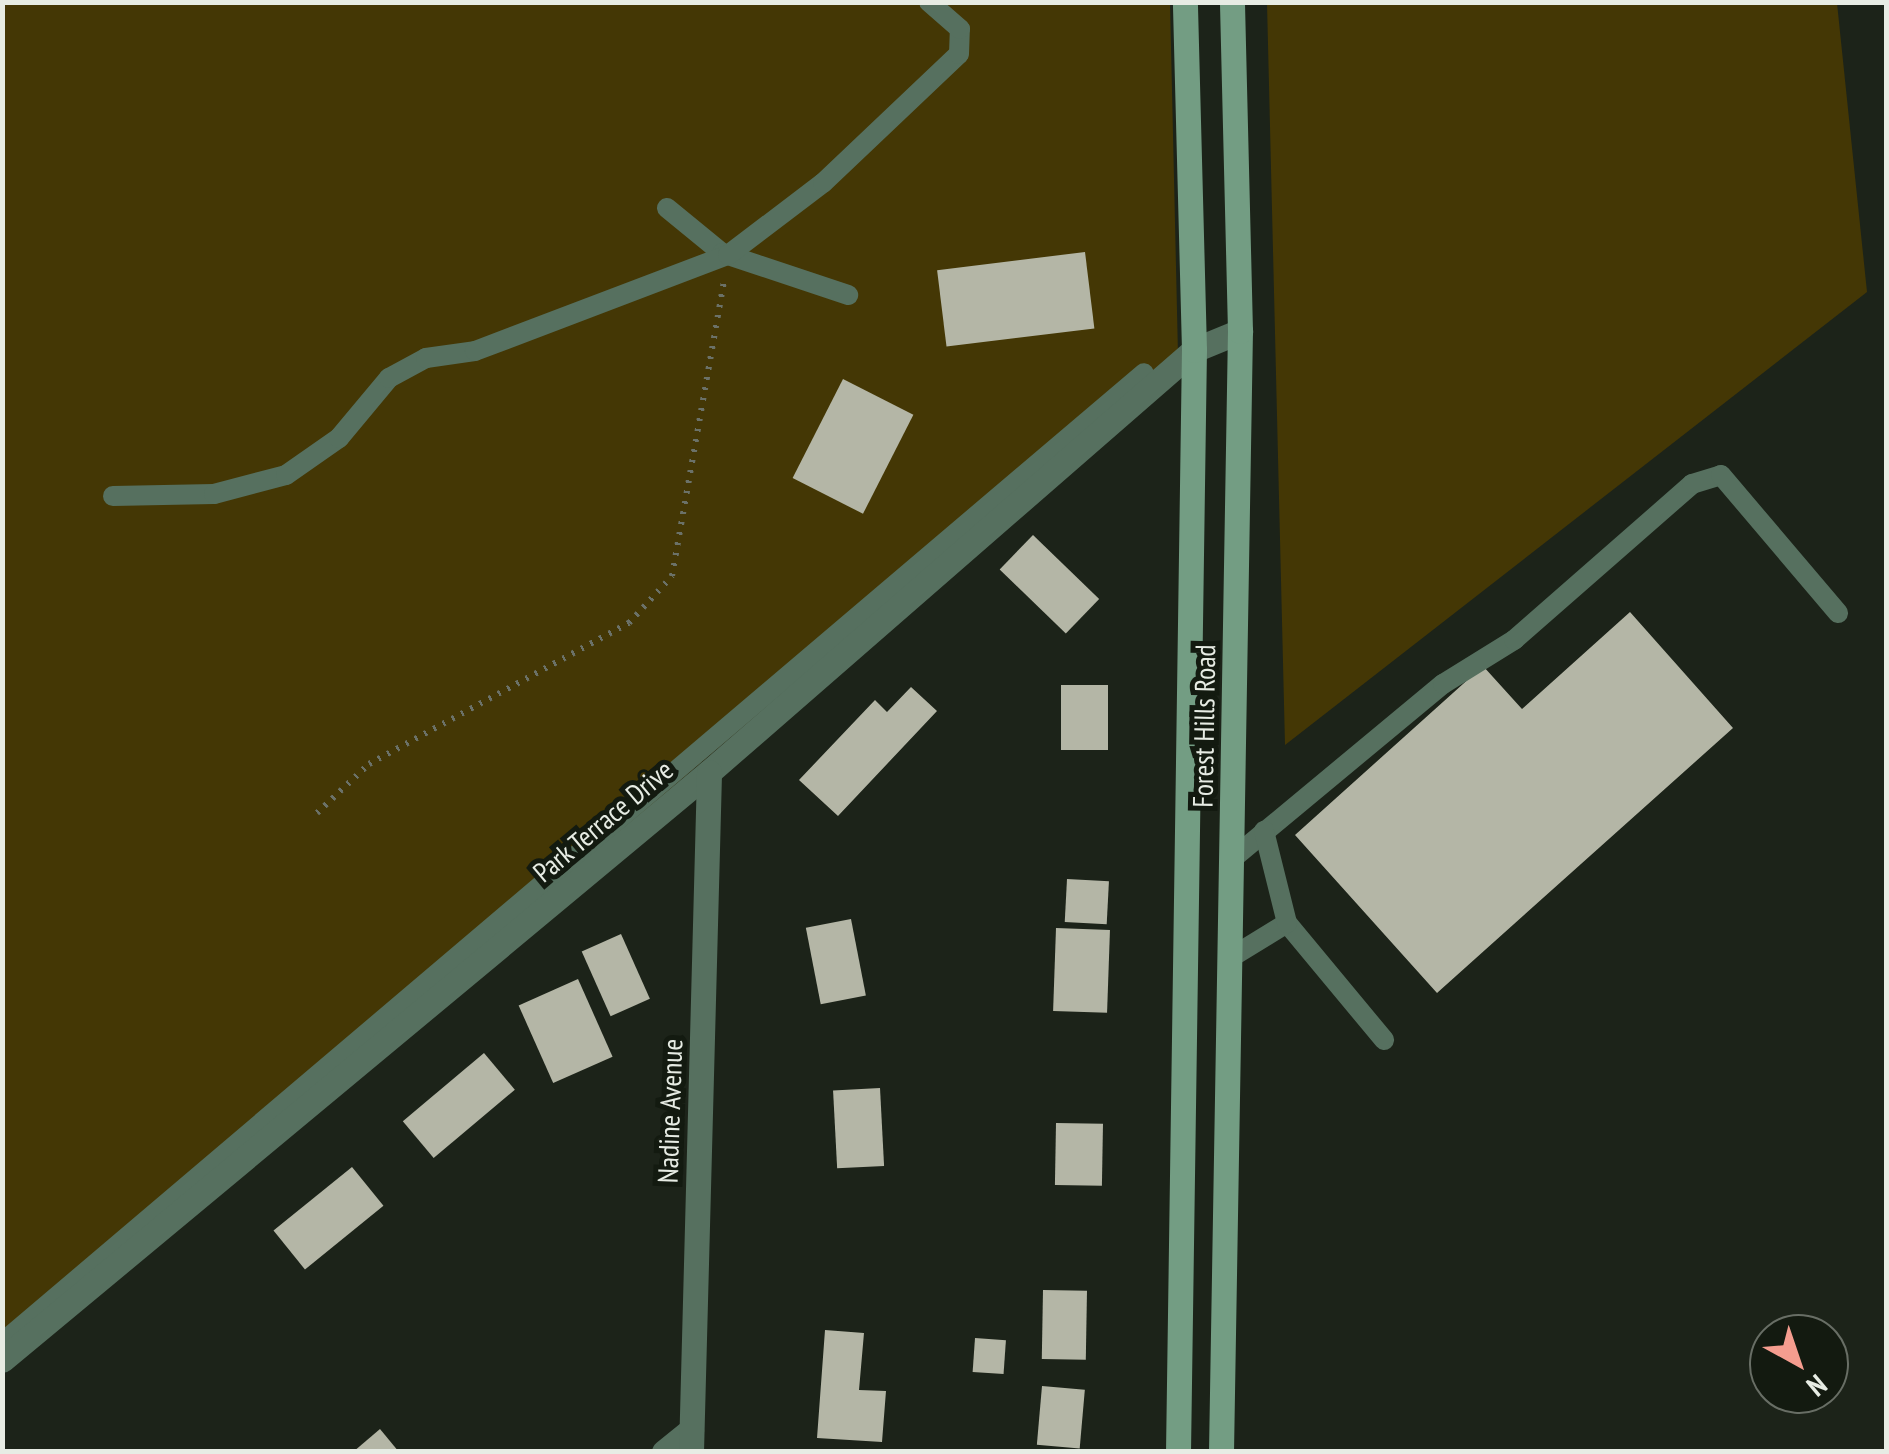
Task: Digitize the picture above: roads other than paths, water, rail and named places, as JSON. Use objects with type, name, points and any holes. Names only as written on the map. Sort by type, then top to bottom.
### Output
[{"type":"street","name":"Forest Hills Road","points":[[1178,1452],[1194,350],[1185,2]]},
{"type":"street","name":"Forest Hills Road","points":[[1221,1452],[1240,331],[1232,2]]},
{"type":"street","name":"Park Terrace Drive","points":[[2,1360],[709,772],[1194,350],[1240,331]]},
{"type":"street","name":"Nadine Avenue","points":[[691,1441],[709,772]]},
{"type":"street","points":[[1185,967],[1230,958]]},
{"type":"street","points":[[664,1452],[691,1441]]},
{"type":"lane","points":[[113,496],[214,494],[286,475],[339,438],[390,378],[426,358],[475,351],[728,255],[823,184],[959,54],[960,30],[929,2]]},
{"type":"lane","points":[[668,208],[728,255],[848,296]]},
{"type":"lane","points":[[2,1343],[1144,373]]},
{"type":"lane","points":[[1232,859],[1443,684],[1514,640],[1692,484],[1721,476],[1838,613]]},
{"type":"lane","points":[[1264,831],[1286,923],[1384,1040]]},
{"type":"lane","points":[[1230,958],[1286,923]]}]
